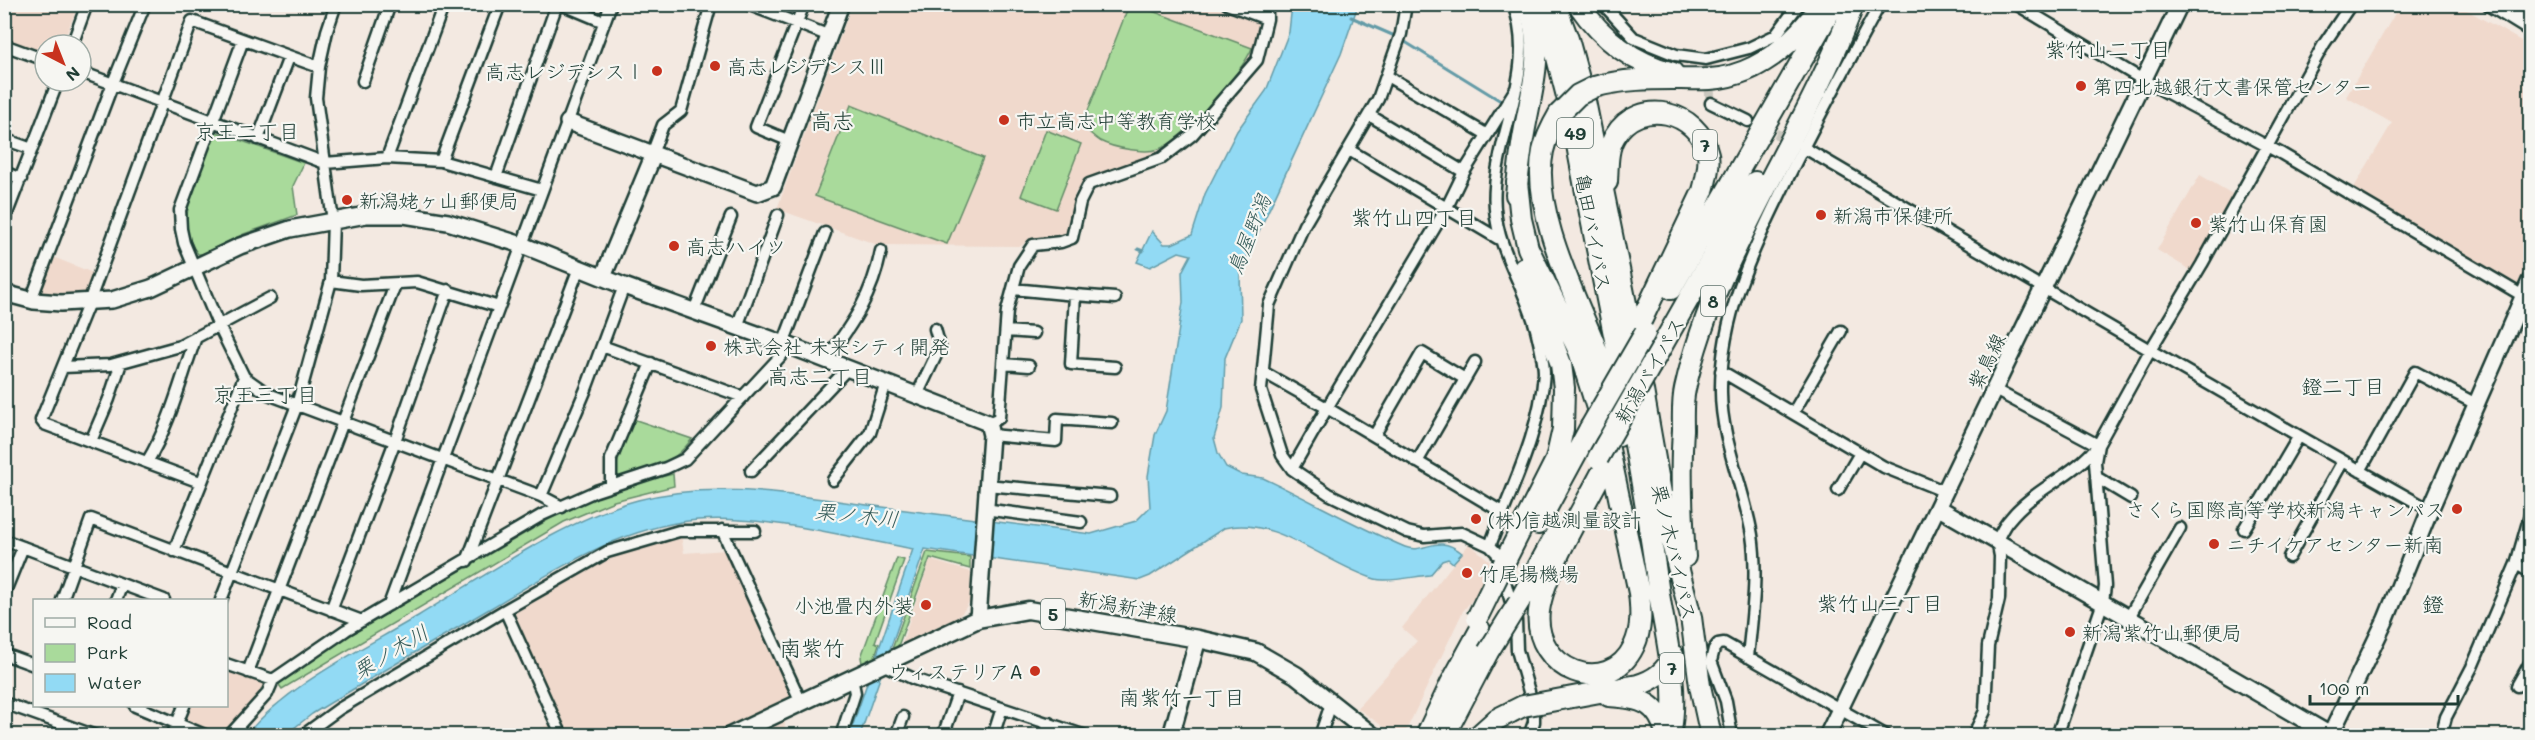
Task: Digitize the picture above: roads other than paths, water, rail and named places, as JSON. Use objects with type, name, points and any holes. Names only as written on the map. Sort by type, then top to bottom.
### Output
[{"type":"highway","points":[[1426,735],[1478,624],[1507,570],[1556,460],[1563,429],[1564,388],[1561,364],[1525,271],[1518,245],[1514,215],[1523,139],[1537,69],[1538,47],[1534,23],[1527,4]]},
{"type":"highway","name":"亀田バイパス","points":[[1537,4],[1553,42],[1571,112],[1625,395]]},
{"type":"highway","name":"亀田バイパス","points":[[1555,4],[1568,39],[1585,101],[1606,213],[1645,367]]},
{"type":"highway","points":[[1578,4],[1593,24],[1619,49],[1639,62],[1660,70],[1694,78]]},
{"type":"highway","points":[[1660,601],[1603,368],[1564,272],[1545,203],[1541,175],[1542,152],[1549,131],[1559,114],[1578,95],[1594,87],[1624,81],[1726,76],[1750,69],[1790,43],[1822,4]]},
{"type":"highway","name":"新潟バイパス","points":[[1507,570],[1590,428],[1625,395],[1645,367],[1847,7]]},
{"type":"highway","name":"新潟バイパス","points":[[1644,326],[1847,7]]},
{"type":"highway","name":"8","points":[[1691,617],[1680,478],[1684,392],[1703,323],[1733,252],[1836,50],[1847,7]]},
{"type":"highway","name":"7","points":[[1606,213],[1610,150],[1616,135],[1627,123],[1641,115],[1657,112],[1678,116],[1695,128],[1708,155],[1708,173],[1703,191],[1644,326],[1625,395]]},
{"type":"highway","points":[[1517,182],[1521,219],[1528,248],[1579,351],[1607,440],[1639,592],[1641,618],[1639,633],[1628,656],[1608,670],[1582,674],[1568,670],[1550,655],[1540,634],[1539,612],[1550,575],[1599,466],[1625,395]]},
{"type":"highway","name":"栗ノ木バイパス","points":[[1645,367],[1665,516],[1691,617],[1700,686],[1711,735]]},
{"type":"highway","name":"栗ノ木バイパス","points":[[1625,395],[1672,659],[1675,711],[1669,735]]},
{"type":"highway","points":[[1444,735],[1488,652],[1599,466]]},
{"type":"highway","points":[[1587,695],[1651,681],[1666,668],[1672,659],[1678,644],[1680,625],[1665,516]]},
{"type":"highway","name":"7","points":[[1478,735],[1497,719],[1523,706],[1587,695],[1622,697],[1645,702],[1659,714],[1669,735]]},
{"type":"main road","name":"新潟新津線","points":[[730,735],[978,619],[1028,610],[1198,639],[1256,652],[1296,675],[1373,735]]},
{"type":"street","points":[[76,33],[87,4]]},
{"type":"street","points":[[31,300],[145,4]]},
{"type":"street","points":[[221,599],[297,405],[331,281],[333,221],[316,98],[319,67],[336,4]]},
{"type":"street","points":[[363,81],[390,4]]},
{"type":"street","points":[[387,158],[444,4]]},
{"type":"street","points":[[441,161],[500,4]]},
{"type":"street","points":[[496,177],[559,4],[604,22]]},
{"type":"street","points":[[389,605],[611,4]]},
{"type":"street","points":[[603,277],[663,125],[681,111],[711,4]]},
{"type":"street","points":[[747,4],[830,36]]},
{"type":"street","points":[[792,142],[756,127],[804,4]]},
{"type":"street","points":[[568,122],[757,193],[773,187],[792,142],[841,4]]},
{"type":"street","points":[[1227,4],[1268,19]]},
{"type":"street","points":[[978,619],[989,429],[999,418],[1007,311],[1019,266],[1033,245],[1061,242],[1072,238],[1080,202],[1089,184],[1162,158],[1192,135],[1257,60],[1268,19],[1267,4]]},
{"type":"street","points":[[1406,4],[1401,34],[1378,99],[1304,225],[1269,305],[1261,390],[1282,455],[1292,469],[1329,494],[1407,532],[1424,536],[1462,534],[1490,546],[1497,553],[1516,620],[1517,650],[1534,709],[1534,722],[1529,735]]},
{"type":"street","points":[[1490,546],[1534,431],[1544,371],[1536,327],[1499,239],[1495,188],[1521,62],[1520,37],[1513,4]]},
{"type":"street","points":[[1604,4],[1634,38],[1676,55],[1706,58],[1749,48],[1776,35],[1799,4]]},
{"type":"street","points":[[1748,657],[1753,599],[1752,535],[1725,423],[1721,396],[1725,339],[1735,297],[1755,246],[1803,147],[1880,4]]},
{"type":"street","points":[[2016,4],[2144,80],[2267,146],[2527,298]]},
{"type":"street","name":"紫鳥線","points":[[1827,735],[1939,508],[2180,4]]},
{"type":"street","points":[[1973,735],[1985,711],[1989,646],[1999,599],[2000,556],[1997,540],[2008,520],[2080,465],[2098,446],[2324,44],[2351,4]]},
{"type":"street","points":[[2491,4],[2530,28]]},
{"type":"street","points":[[2520,4],[2530,10]]},
{"type":"street","points":[[200,482],[44,424],[41,420],[89,302],[192,21],[319,67]]},
{"type":"street","points":[[243,40],[180,210],[181,229],[195,267],[218,324],[244,377],[268,394],[497,479],[562,507]]},
{"type":"street","points":[[4,45],[33,56]]},
{"type":"street","points":[[258,140],[289,57]]},
{"type":"street","points":[[93,76],[258,140],[325,163],[387,158],[441,161],[542,190]]},
{"type":"street","points":[[1387,76],[1486,134]]},
{"type":"street","points":[[1292,469],[1446,209],[1486,134],[1517,87]]},
{"type":"street","points":[[4,221],[53,93]]},
{"type":"street","points":[[1711,103],[1748,121]]},
{"type":"street","points":[[1369,115],[1464,172]]},
{"type":"street","points":[[4,139],[32,149]]},
{"type":"street","points":[[1803,147],[2151,349],[2222,393],[2430,510]]},
{"type":"street","points":[[1349,150],[1499,239]]},
{"type":"street","points":[[4,172],[21,179]]},
{"type":"street","points":[[4,293],[31,300],[61,303],[112,300],[151,288],[240,246],[290,229],[366,214],[404,215],[448,222],[522,245],[624,286],[917,395],[989,429],[1056,441],[1057,419],[1112,423]]},
{"type":"street","points":[[737,327],[778,215]]},
{"type":"street","points":[[694,311],[731,217]]},
{"type":"street","points":[[229,735],[267,694],[273,680],[362,621],[542,515],[611,486],[666,468],[685,459],[743,397],[787,345],[825,232]]},
{"type":"street","points":[[826,360],[859,315],[876,277],[881,251]]},
{"type":"street","points":[[467,561],[579,268]]},
{"type":"street","points":[[331,281],[361,285],[395,285],[417,282],[500,307]]},
{"type":"street","points":[[1939,508],[2331,735],[2386,619],[2476,404],[2527,298],[2530,281]]},
{"type":"street","points":[[248,672],[395,285]]},
{"type":"street","points":[[541,496],[624,286]]},
{"type":"street","points":[[1013,289],[1115,298]]},
{"type":"street","points":[[331,610],[395,441],[448,290]]},
{"type":"street","points":[[1075,295],[1071,364],[1114,367]]},
{"type":"street","points":[[63,367],[121,363],[180,346],[270,298]]},
{"type":"street","points":[[917,395],[940,347],[935,329]]},
{"type":"street","points":[[1006,331],[1034,333]]},
{"type":"street","points":[[1793,413],[1841,331]]},
{"type":"street","points":[[147,462],[154,450],[196,337]]},
{"type":"street","points":[[602,346],[743,397]]},
{"type":"street","points":[[1374,436],[1422,353],[1465,379]]},
{"type":"street","points":[[1417,462],[1475,362]]},
{"type":"street","points":[[91,441],[121,363]]},
{"type":"street","points":[[611,486],[611,459],[651,363]]},
{"type":"street","points":[[1004,364],[1029,366]]},
{"type":"street","points":[[751,471],[848,368]]},
{"type":"street","points":[[1721,371],[1884,467],[1946,492]]},
{"type":"street","points":[[1263,372],[1502,513]]},
{"type":"street","points":[[2360,471],[2415,372],[2476,404]]},
{"type":"street","points":[[174,551],[244,377]]},
{"type":"street","points":[[833,480],[870,433],[886,383]]},
{"type":"street","points":[[1995,390],[2098,446]]},
{"type":"street","points":[[2244,529],[2299,436]]},
{"type":"street","points":[[2057,735],[2103,602],[2105,586],[2095,462],[2098,446]]},
{"type":"street","points":[[1838,490],[1860,453]]},
{"type":"street","points":[[2289,557],[2343,461]]},
{"type":"street","points":[[2096,477],[2131,498]]},
{"type":"street","points":[[986,485],[1110,496]]},
{"type":"street","points":[[984,512],[1081,522]]},
{"type":"street","points":[[2441,735],[2446,717],[2472,667],[2516,564],[2530,515]]},
{"type":"street","points":[[62,599],[90,519],[362,621]]},
{"type":"street","points":[[2129,617],[2180,528]]},
{"type":"street","points":[[722,530],[801,702]]},
{"type":"street","points":[[303,735],[339,709],[607,552],[679,531],[755,531]]},
{"type":"street","points":[[4,540],[161,599]]},
{"type":"street","points":[[4,594],[23,547]]},
{"type":"street","points":[[2516,564],[2530,572]]},
{"type":"street","points":[[116,599],[122,584]]},
{"type":"street","points":[[505,610],[562,735]]},
{"type":"street","points":[[1171,735],[1198,639]]},
{"type":"street","points":[[1732,735],[1725,701],[1711,661],[1714,649],[1718,644],[1724,643],[1887,735]]},
{"type":"street","points":[[4,654],[33,665]]},
{"type":"street","points":[[2517,686],[2530,663]]},
{"type":"street","points":[[882,664],[914,679],[1086,735]]},
{"type":"street","points":[[228,665],[273,680]]},
{"type":"street","points":[[841,735],[855,693],[852,678]]},
{"type":"street","points":[[943,735],[958,693]]},
{"type":"street","points":[[4,703],[96,735]]},
{"type":"street","points":[[1320,735],[1331,704]]},
{"type":"street","points":[[140,707],[207,735]]},
{"type":"street","points":[[172,735],[183,707]]},
{"type":"street","points":[[993,735],[1002,708]]},
{"type":"street","points":[[896,735],[903,717]]},
{"type":"street","points":[[1045,735],[1049,723]]},
{"type":"water","points":[[1292,5],[1358,5],[1341,54],[1240,272],[1241,319],[1225,358],[1223,408],[1214,438],[1218,453],[1226,467],[1242,475],[1263,478],[1405,547],[1412,549],[1445,544],[1453,547],[1462,553],[1453,563],[1448,559],[1442,561],[1430,575],[1380,580],[1357,572],[1282,535],[1243,526],[1224,528],[1150,576],[1140,580],[925,549],[860,735],[849,736],[913,549],[834,533],[750,521],[724,519],[669,524],[616,541],[565,565],[356,687],[312,714],[285,735],[245,736],[282,700],[326,669],[553,535],[610,509],[638,500],[695,491],[752,491],[1091,534],[1136,521],[1150,507],[1148,476],[1155,435],[1166,411],[1183,302],[1182,272],[1191,255],[1179,252],[1150,267],[1137,262],[1152,231],[1164,244],[1172,244],[1192,235],[1205,194],[1237,131],[1266,91],[1289,32]]},
{"type":"waterway","points":[[1351,17],[1397,37]]},
{"type":"waterway","points":[[1402,40],[1504,103]]},
{"type":"waterway","points":[[1138,249],[1143,251]]},
{"type":"waterway","points":[[4,660],[33,671]]},
{"type":"tunnel","points":[[1706,59],[1711,103]]},
{"type":"tunnel","points":[[1748,121],[1794,142]]},
{"type":"place","name":"高志レジデンスⅢ","points":[[715,66]]},
{"type":"place","name":"高志レジデンスⅠ","points":[[657,71]]},
{"type":"place","name":"第四北越銀行文書保管センター","points":[[2081,86]]},
{"type":"place","name":"市立高志中等教育学校","points":[[1004,120]]},
{"type":"place","name":"新潟姥ヶ山郵便局","points":[[347,200]]},
{"type":"place","name":"新潟市保健所","points":[[1821,215]]},
{"type":"place","name":"紫竹山保育園","points":[[2196,223]]},
{"type":"place","name":"高志ハイツ","points":[[674,246]]},
{"type":"place","name":"株式会社 未来シティ開発","points":[[711,346]]},
{"type":"place","name":"さくら国際高等学校新潟キャンパス","points":[[2457,509]]},
{"type":"place","name":"(株)信越測量設計","points":[[1476,519]]},
{"type":"place","name":"ニチイケアセンター新南","points":[[2214,544]]},
{"type":"place","name":"竹尾揚機場","points":[[1467,573]]},
{"type":"place","name":"小池畳内外装","points":[[926,605]]},
{"type":"place","name":"新潟紫竹山郵便局","points":[[2070,632]]},
{"type":"place","name":"ウィステリアA","points":[[1035,671]]},
{"type":"district","name":"紫竹山二丁目","points":[[2108,48]]},
{"type":"district","name":"高志","points":[[832,120]]},
{"type":"district","name":"京王二丁目","points":[[247,130]]},
{"type":"district","name":"紫竹山四丁目","points":[[1414,216]]},
{"type":"district","name":"高志二丁目","points":[[820,375]]},
{"type":"district","name":"鐙二丁目","points":[[2343,385]]},
{"type":"district","name":"京王三丁目","points":[[265,393]]},
{"type":"district","name":"紫竹山三丁目","points":[[1880,602]]},
{"type":"district","name":"鐙","points":[[2433,603]]},
{"type":"district","name":"南紫竹","points":[[812,647]]},
{"type":"district","name":"南紫竹一丁目","points":[[1182,696]]},
{"type":"water label","name":"鳥屋野潟","points":[[1248,234]]},
{"type":"water label","name":"栗ノ木川","points":[[857,514]]},
{"type":"water label","name":"栗ノ木川","points":[[390,651]]}]
